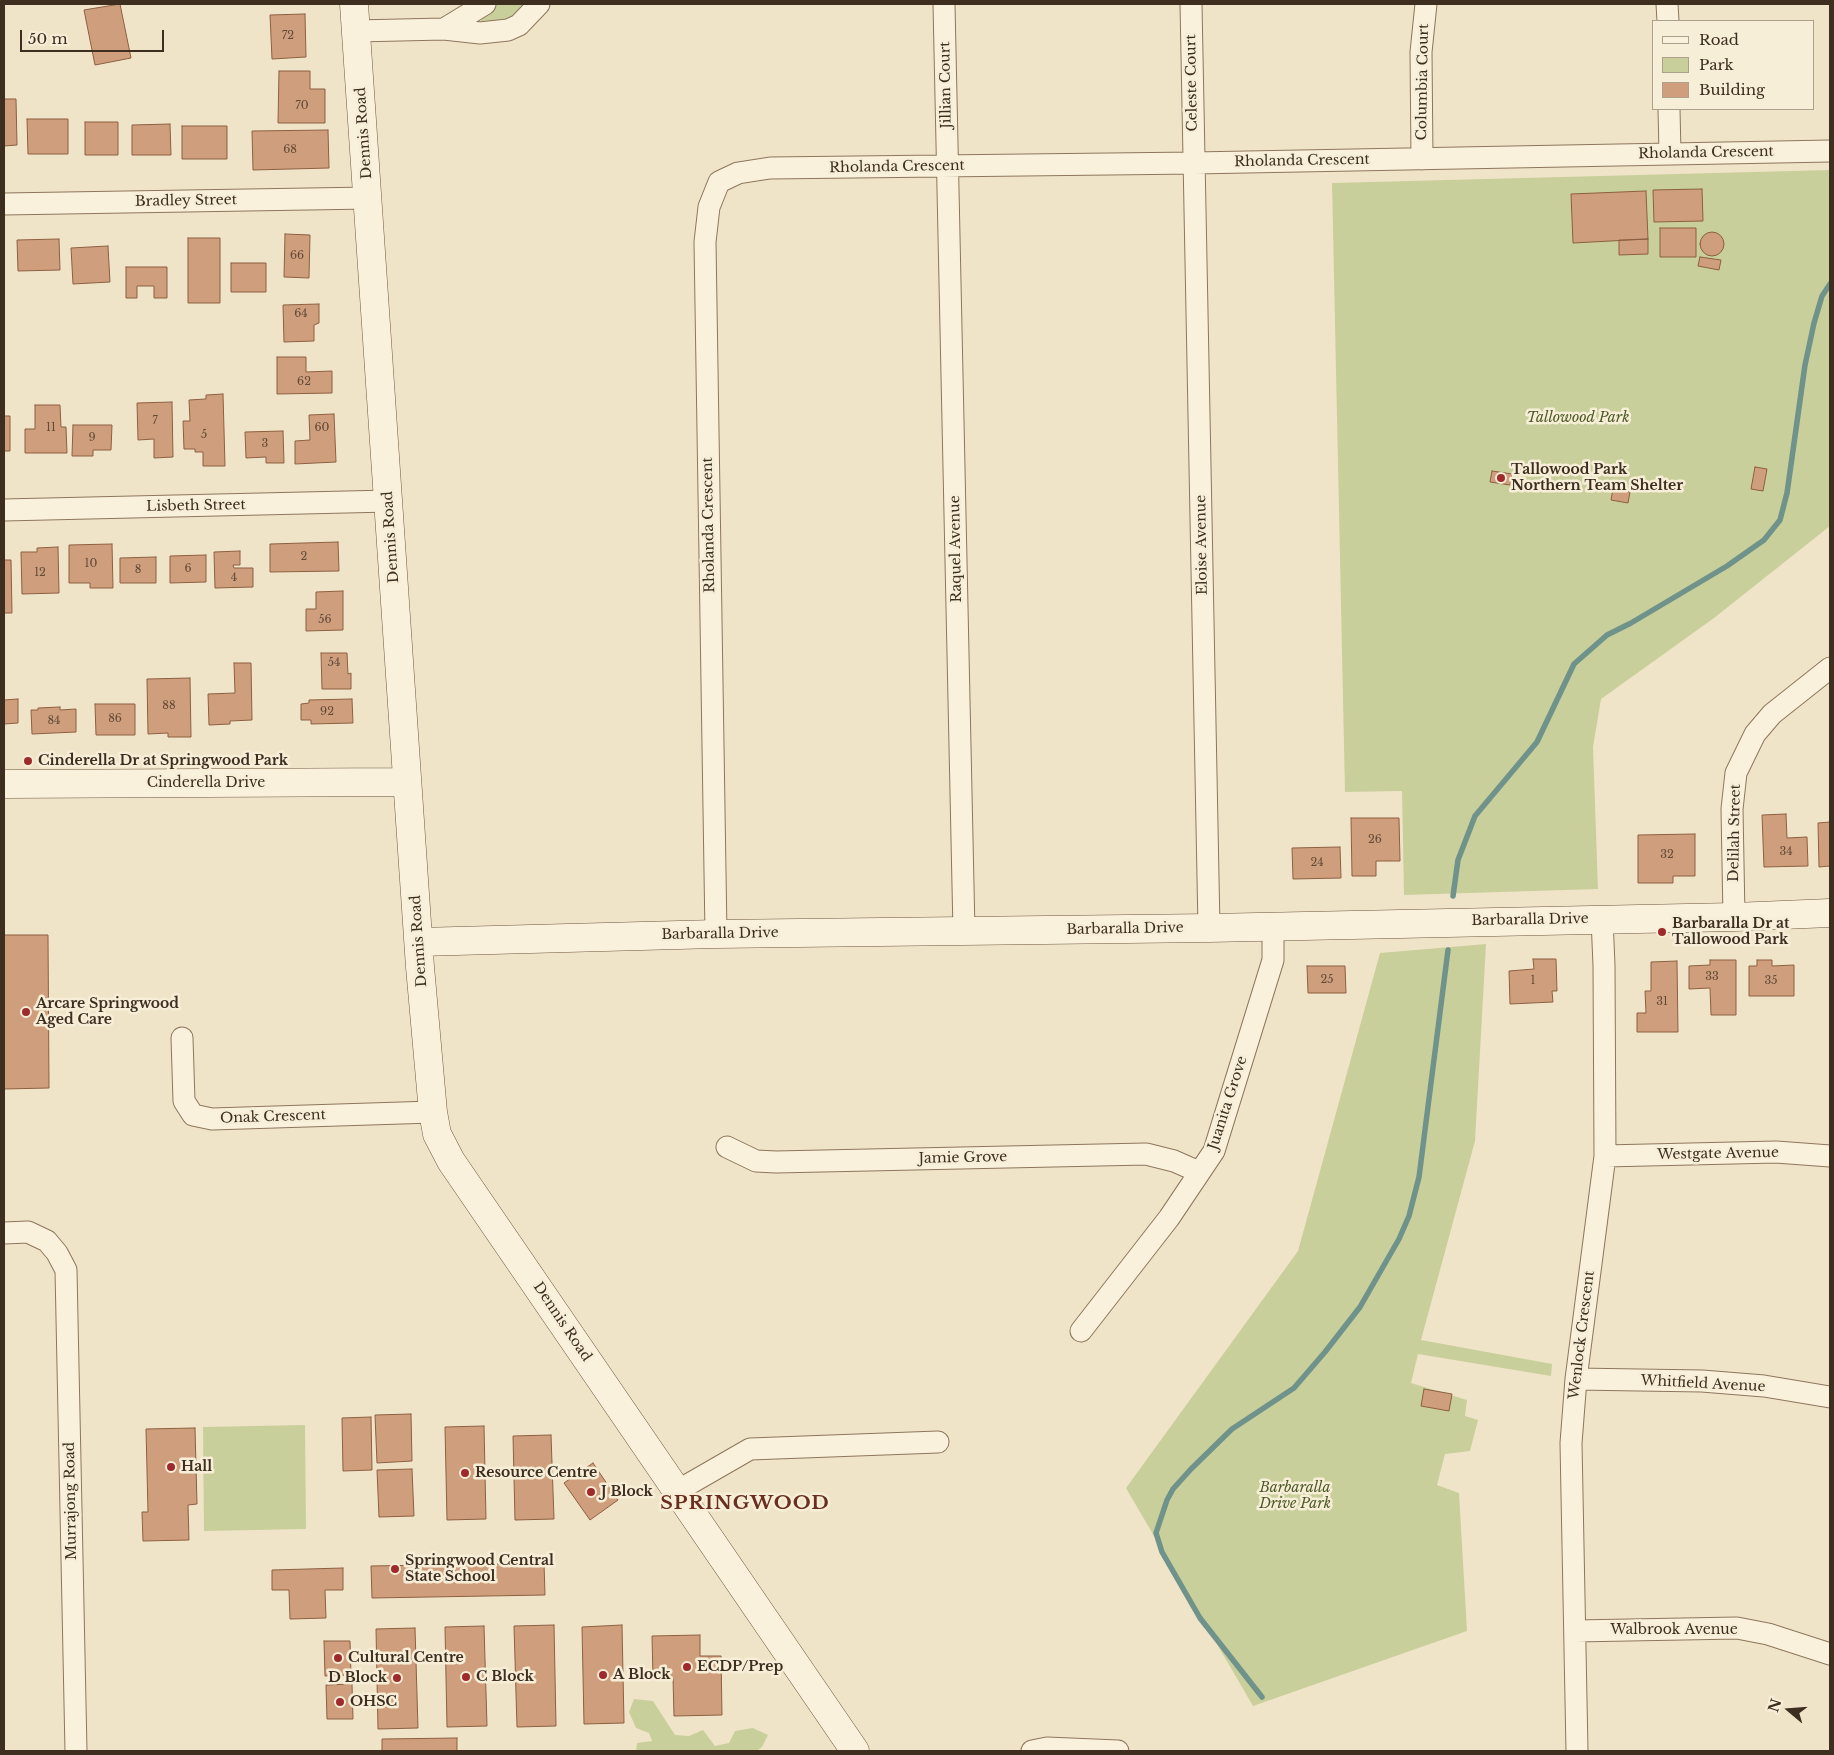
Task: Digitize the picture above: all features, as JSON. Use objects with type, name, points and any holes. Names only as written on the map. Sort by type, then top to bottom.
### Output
[{"type":"street","name":"Dennis Road","points":[[354,4],[369,198],[407,782],[433,1112],[437,1134],[451,1161],[855,1751]]},
{"type":"street","points":[[444,29],[485,4]]},
{"type":"street","points":[[356,31],[444,29],[480,33],[508,30],[519,25],[539,4]]},
{"type":"street","name":"Jillian Court","points":[[944,4],[948,166]]},
{"type":"street","name":"Celeste Court","points":[[1191,4],[1194,163]]},
{"type":"street","name":"Columbia Court","points":[[1422,159],[1421,52],[1426,4]]},
{"type":"street","points":[[1667,4],[1668,20]]},
{"type":"street","points":[[1669,110],[1670,154]]},
{"type":"street","name":"Rholanda Crescent","points":[[716,934],[705,242],[709,207],[720,182],[738,173],[770,168],[1194,163],[1830,151]]},
{"type":"street","name":"Eloise Avenue","points":[[1194,163],[1209,928]]},
{"type":"street","name":"Raquel Avenue","points":[[948,166],[964,931]]},
{"type":"street","name":"Bradley Street","points":[[4,204],[369,198]]},
{"type":"street","name":"Lisbeth Street","points":[[4,510],[389,501]]},
{"type":"street","name":"Delilah Street","points":[[1734,917],[1732,809],[1736,773],[1755,734],[1772,714],[1830,668]]},
{"type":"street","name":"Cinderella Drive","points":[[4,784],[407,782]]},
{"type":"street","name":"Barbaralla Drive","points":[[419,942],[716,934],[1209,928],[1734,917],[1830,913]]},
{"type":"street","name":"Wenlock Crescent","points":[[1577,1751],[1571,1443],[1576,1379],[1605,1156],[1602,919]]},
{"type":"street","name":"Juanita Grove","points":[[1081,1331],[1168,1218],[1214,1151],[1273,960],[1273,926]]},
{"type":"street","name":"Onak Crescent","points":[[182,1038],[184,1101],[193,1115],[212,1119],[433,1112]]},
{"type":"street","name":"Jamie Grove","points":[[728,1147],[756,1161],[776,1162],[1146,1154],[1174,1161],[1199,1172]]},
{"type":"street","name":"Westgate Avenue","points":[[1605,1156],[1776,1152],[1830,1156]]},
{"type":"street","name":"Murrajong Road","points":[[4,1233],[28,1232],[47,1241],[57,1253],[66,1270],[76,1751]]},
{"type":"street","name":"Whitfield Avenue","points":[[1576,1379],[1702,1381],[1764,1386],[1830,1397]]},
{"type":"street","points":[[677,1491],[750,1449],[938,1442]]},
{"type":"street","name":"Walbrook Avenue","points":[[1575,1630],[1737,1628],[1768,1634],[1830,1654]]},
{"type":"street","points":[[1032,1751],[1047,1748],[1118,1751]]},
{"type":"green space","points":[[493,4],[528,4],[518,16],[504,23],[482,25],[481,19]]},
{"type":"green space","name":"Tallowood Park","points":[[1830,170],[1830,526],[1714,618],[1601,699],[1593,747],[1598,889],[1404,895],[1402,791],[1345,792],[1332,183]]},
{"type":"green space","name":"Barbaralla Drive Park","points":[[1486,944],[1475,1141],[1421,1340],[1552,1364],[1551,1376],[1418,1354],[1411,1383],[1467,1400],[1465,1416],[1478,1420],[1470,1451],[1445,1454],[1437,1485],[1459,1493],[1467,1631],[1253,1706],[1126,1488],[1298,1251],[1380,953]]},
{"type":"green space","points":[[305,1425],[306,1529],[204,1531],[203,1427]]},
{"type":"green space","points":[[634,1699],[653,1701],[675,1735],[689,1736],[703,1730],[715,1746],[729,1743],[735,1731],[753,1728],[768,1735],[762,1747],[757,1751],[636,1751],[637,1743],[652,1741],[649,1733],[636,1728],[629,1712]]},
{"type":"building","points":[[120,4],[131,58],[95,65],[84,10]]},
{"type":"building","points":[[305,14],[306,57],[272,59],[270,15]]},
{"type":"building","points":[[279,71],[310,71],[310,89],[325,89],[325,123],[278,123]]},
{"type":"building","points":[[4,99],[16,99],[17,145],[4,146]]},
{"type":"building","points":[[27,119],[68,119],[68,154],[28,154]]},
{"type":"building","points":[[85,122],[118,122],[118,155],[85,155]]},
{"type":"building","points":[[170,124],[171,155],[132,155],[132,125]]},
{"type":"building","points":[[182,126],[227,126],[227,159],[182,159]]},
{"type":"building","points":[[328,130],[329,168],[253,170],[252,131]]},
{"type":"building","points":[[1702,189],[1703,221],[1654,222],[1653,190]]},
{"type":"building","points":[[1646,191],[1648,239],[1573,243],[1571,194]]},
{"type":"building","points":[[1660,228],[1696,228],[1696,257],[1660,257]]},
{"type":"building","points":[[1712,232],[1717,233],[1723,239],[1723,249],[1717,255],[1712,256],[1707,255],[1701,249],[1700,244],[1701,239],[1707,233]]},
{"type":"building","points":[[285,234],[310,235],[309,278],[284,277]]},
{"type":"building","points":[[188,238],[220,238],[220,303],[188,303]]},
{"type":"building","points":[[59,239],[60,270],[18,271],[17,240]]},
{"type":"building","points":[[1648,239],[1648,254],[1619,255],[1619,240]]},
{"type":"building","points":[[108,246],[110,282],[73,284],[71,248]]},
{"type":"building","points":[[1700,257],[1721,260],[1719,270],[1698,266]]},
{"type":"building","points":[[231,263],[266,263],[266,292],[231,292]]},
{"type":"building","points":[[126,267],[167,267],[167,298],[154,298],[154,286],[137,286],[137,298],[126,298]]},
{"type":"building","points":[[319,304],[319,323],[314,325],[314,341],[284,342],[283,305]]},
{"type":"building","points":[[277,357],[306,357],[306,372],[332,371],[332,393],[277,394]]},
{"type":"building","points":[[223,394],[225,466],[203,466],[203,452],[195,452],[195,449],[184,449],[183,421],[190,421],[189,400],[206,399],[206,395]]},
{"type":"building","points":[[172,402],[173,457],[154,458],[154,439],[138,440],[137,403]]},
{"type":"building","points":[[35,405],[60,405],[61,427],[66,427],[67,453],[25,453],[25,429],[35,429]]},
{"type":"building","points":[[334,414],[336,462],[295,464],[295,441],[310,440],[309,415]]},
{"type":"building","points":[[4,416],[10,416],[10,451],[4,451]]},
{"type":"building","points":[[73,425],[112,425],[111,450],[93,450],[93,456],[72,456]]},
{"type":"building","points":[[283,431],[284,463],[266,463],[266,457],[246,458],[245,432]]},
{"type":"building","points":[[1755,467],[1767,469],[1763,491],[1751,489]]},
{"type":"building","name":"Tallowood Park Northern Team Shelter","points":[[1492,471],[1512,474],[1510,485],[1490,482]]},
{"type":"building","points":[[1613,489],[1630,492],[1628,503],[1611,500]]},
{"type":"building","points":[[338,542],[339,571],[270,572],[270,544]]},
{"type":"building","points":[[112,544],[113,588],[90,588],[90,583],[69,583],[69,545]]},
{"type":"building","points":[[58,547],[59,593],[22,594],[21,552],[37,552],[37,548]]},
{"type":"building","points":[[240,551],[240,565],[233,565],[234,568],[253,568],[253,587],[215,588],[214,552]]},
{"type":"building","points":[[206,555],[206,582],[170,583],[170,556]]},
{"type":"building","points":[[156,557],[156,583],[120,583],[120,558]]},
{"type":"building","points":[[4,560],[11,560],[12,613],[4,613]]},
{"type":"building","points":[[343,591],[343,630],[306,631],[306,609],[316,609],[316,592]]},
{"type":"building","points":[[321,653],[347,653],[348,674],[351,673],[351,689],[322,689]]},
{"type":"building","points":[[234,663],[251,663],[252,720],[230,721],[230,724],[209,725],[208,694],[235,693]]},
{"type":"building","points":[[190,678],[191,737],[168,737],[168,733],[148,734],[147,679]]},
{"type":"building","points":[[18,699],[18,723],[4,724],[4,700]]},
{"type":"building","points":[[352,699],[353,723],[311,724],[311,720],[301,720],[301,704],[309,703],[309,700]]},
{"type":"building","points":[[95,704],[135,704],[135,735],[96,735]]},
{"type":"building","points":[[60,707],[60,710],[76,709],[76,732],[32,734],[31,710]]},
{"type":"building","points":[[1786,814],[1787,838],[1807,837],[1808,866],[1764,867],[1762,815]]},
{"type":"building","points":[[1351,818],[1399,818],[1400,861],[1376,861],[1376,876],[1352,876]]},
{"type":"building","points":[[1830,822],[1830,866],[1819,867],[1818,823]]},
{"type":"building","points":[[1695,834],[1695,876],[1673,876],[1673,883],[1638,883],[1638,835]]},
{"type":"building","points":[[1340,847],[1341,878],[1293,879],[1292,848]]},
{"type":"building","name":"Arcare Springwood Aged Care","points":[[4,935],[48,935],[49,1088],[4,1089]]},
{"type":"building","points":[[1533,959],[1556,959],[1557,991],[1552,991],[1553,1002],[1510,1004],[1509,971],[1534,969]]},
{"type":"building","points":[[1710,960],[1736,960],[1736,1015],[1711,1015],[1710,988],[1689,989],[1689,966],[1710,965]]},
{"type":"building","points":[[1757,960],[1772,960],[1772,966],[1794,965],[1794,996],[1749,996],[1749,966],[1757,966]]},
{"type":"building","points":[[1677,961],[1678,1032],[1637,1032],[1637,1013],[1646,1013],[1645,991],[1651,991],[1651,962]]},
{"type":"building","points":[[1307,966],[1345,966],[1346,993],[1308,993]]},
{"type":"building","points":[[1424,1389],[1452,1394],[1449,1411],[1421,1406]]},
{"type":"building","points":[[411,1414],[412,1461],[377,1463],[375,1415]]},
{"type":"building","points":[[371,1417],[372,1470],[343,1471],[342,1418]]},
{"type":"building","name":"Resource Centre","points":[[484,1426],[486,1519],[447,1520],[445,1427]]},
{"type":"building","name":"Hall","points":[[195,1428],[197,1504],[188,1505],[189,1540],[143,1541],[142,1512],[148,1512],[146,1429]]},
{"type":"building","points":[[551,1435],[554,1519],[515,1520],[513,1436]]},
{"type":"building","name":"J Block","points":[[593,1463],[618,1500],[590,1520],[564,1483]]},
{"type":"building","points":[[412,1469],[414,1516],[379,1517],[377,1470]]},
{"type":"building","points":[[544,1563],[545,1595],[372,1598],[371,1566]]},
{"type":"building","points":[[343,1568],[343,1590],[325,1590],[326,1618],[290,1619],[289,1590],[272,1590],[272,1570]]},
{"type":"building","points":[[554,1625],[556,1726],[517,1727],[514,1626]]},
{"type":"building","name":"A Block","points":[[622,1625],[624,1723],[584,1724],[582,1627]]},
{"type":"building","name":"C Block","points":[[484,1626],[487,1726],[447,1727],[445,1627]]},
{"type":"building","name":"D Block","points":[[415,1628],[418,1728],[378,1729],[376,1629]]},
{"type":"building","name":"ECDP/Prep","points":[[700,1635],[700,1656],[721,1656],[722,1715],[674,1716],[673,1678],[653,1679],[652,1636]]},
{"type":"building","name":"Cultural Centre","points":[[324,1641],[350,1641],[351,1675],[325,1676]]},
{"type":"building","name":"OHSC","points":[[352,1684],[353,1719],[327,1719],[326,1685]]},
{"type":"building","points":[[457,1738],[457,1751],[382,1751],[382,1739]]},
{"type":"waterway","points":[[1453,896],[1458,860],[1475,816],[1537,742],[1574,664],[1607,635],[1631,623],[1727,566],[1764,540],[1780,520],[1787,493],[1805,365],[1822,296],[1830,284]]},
{"type":"waterway","points":[[1262,1697],[1200,1618],[1162,1552],[1156,1533],[1167,1500],[1173,1489],[1191,1469],[1232,1429],[1294,1388],[1325,1352],[1360,1307],[1399,1239],[1409,1216],[1419,1177],[1448,950]]},
{"type":"place","name":"Tallowood Park Northern Team Shelter","points":[[1501,478]]},
{"type":"place","name":"Cinderella Dr at Springwood Park","points":[[28,761]]},
{"type":"place","name":"Barbaralla Dr at Tallowood Park","points":[[1662,932]]},
{"type":"place","name":"Arcare Springwood Aged Care","points":[[26,1012]]},
{"type":"place","name":"Hall","points":[[171,1467]]},
{"type":"place","name":"Resource Centre","points":[[465,1473]]},
{"type":"place","name":"J Block","points":[[591,1492]]},
{"type":"place","name":"Springwood Central State School","points":[[395,1569]]},
{"type":"place","name":"Cultural Centre","points":[[338,1658]]},
{"type":"place","name":"ECDP/Prep","points":[[687,1667]]},
{"type":"place","name":"A Block","points":[[603,1675]]},
{"type":"place","name":"C Block","points":[[466,1677]]},
{"type":"place","name":"D Block","points":[[397,1678]]},
{"type":"place","name":"OHSC","points":[[340,1702]]},
{"type":"district","name":"SPRINGWOOD","points":[[745,1504]]}]
